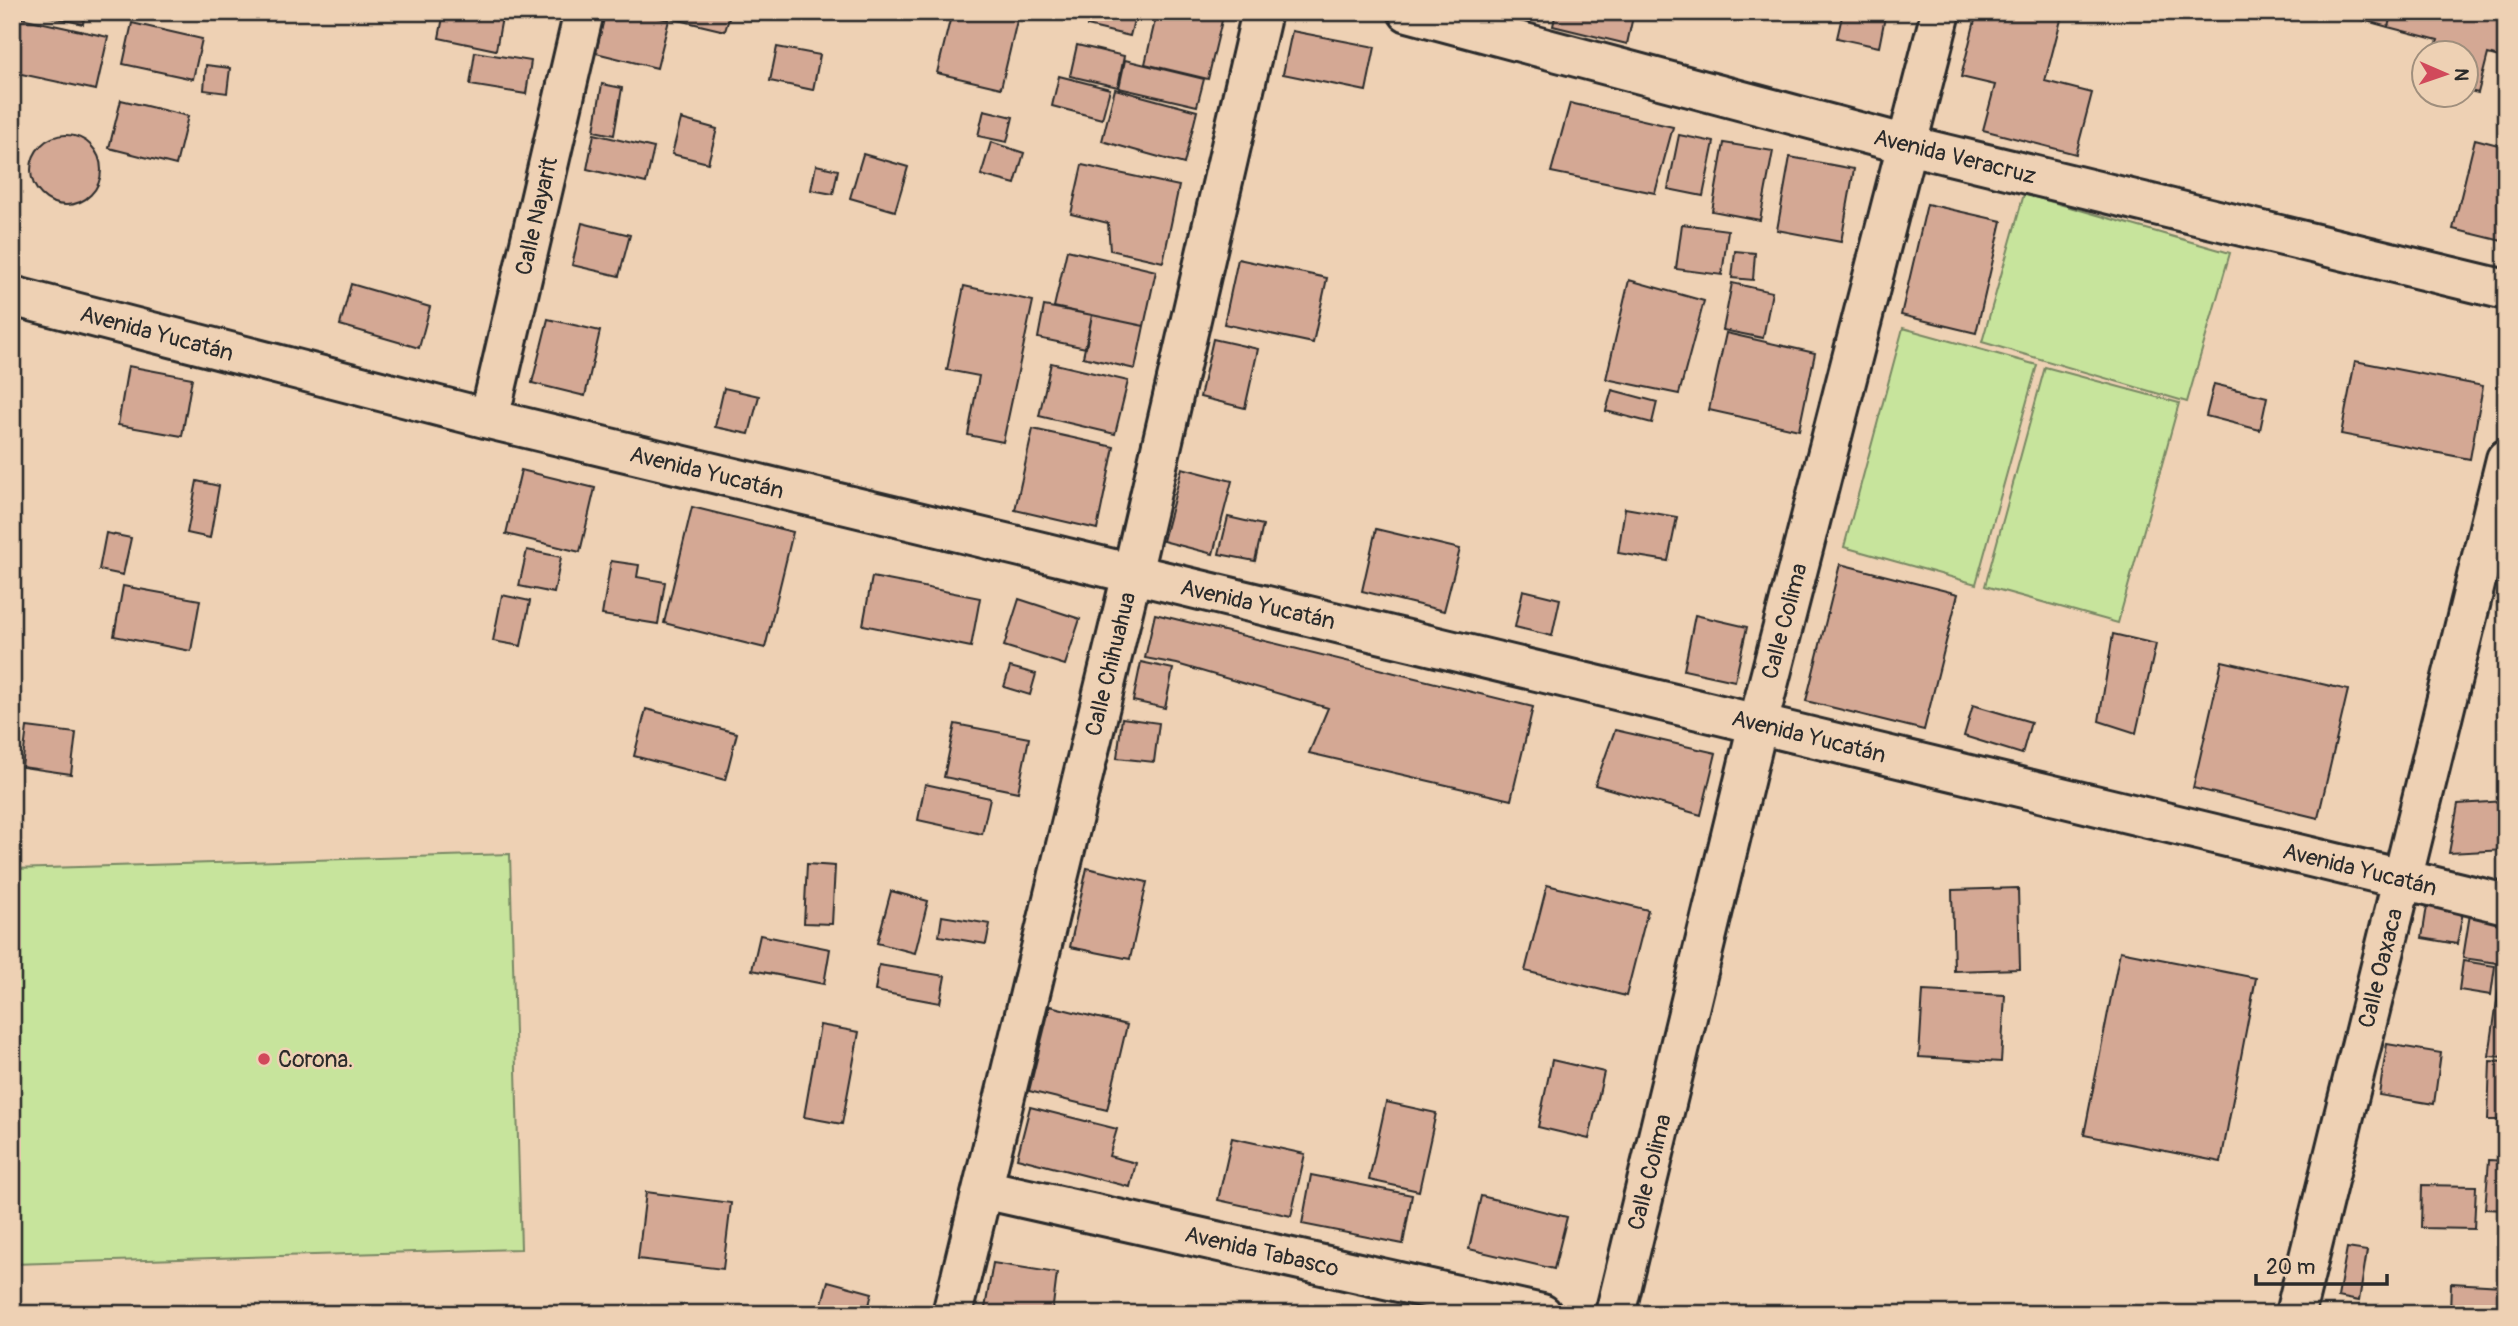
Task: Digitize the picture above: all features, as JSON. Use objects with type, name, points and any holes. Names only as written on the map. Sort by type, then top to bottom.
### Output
[{"type":"street","name":"Calle Nayarit","points":[[489,419],[584,12]]},
{"type":"street","name":"Calle Chihuahua","points":[[952,1314],[1132,574],[1262,12]]},
{"type":"street","name":"Avenida Veracruz","points":[[1408,12],[1908,145],[2506,290]]},
{"type":"street","name":"Calle Colima","points":[[1615,1314],[1758,724],[1941,12]]},
{"type":"street","name":"Avenida Yucatán","points":[[12,296],[489,419],[2506,904]]},
{"type":"street","name":"Calle Oaxaca","points":[[2295,1314],[2506,459]]},
{"type":"street","name":"Avenida Tabasco","points":[[983,1189],[1542,1314]]},
{"type":"green space","points":[[2024,194],[2230,253],[2187,402],[1982,342]]},
{"type":"green space","points":[[1903,328],[2037,365],[1976,584],[1844,547]]},
{"type":"green space","points":[[2045,367],[2179,403],[2118,623],[1985,586]]},
{"type":"green space","name":"Corona.","points":[[510,854],[521,1249],[12,1264],[12,869]]},
{"type":"building","points":[[30,12],[85,12],[83,24]]},
{"type":"building","points":[[444,12],[503,12],[496,50],[439,38]]},
{"type":"building","points":[[605,12],[634,12],[669,20],[657,68],[596,53]]},
{"type":"building","points":[[645,12],[731,12],[725,31]]},
{"type":"building","points":[[952,12],[1019,12],[1001,88],[937,73]]},
{"type":"building","points":[[1090,12],[1136,12],[1130,36],[1087,26]]},
{"type":"building","points":[[1157,12],[1224,12],[1208,79],[1145,64]]},
{"type":"building","points":[[1556,12],[1634,12],[1627,44],[1553,26]]},
{"type":"building","points":[[1843,12],[1886,12],[1879,47],[1837,38]]},
{"type":"building","points":[[1977,12],[2063,12],[2045,81],[2092,93],[2076,154],[1983,130],[1995,85],[1961,77]]},
{"type":"building","points":[[2334,12],[2392,12],[2388,27]]},
{"type":"building","points":[[2392,12],[2506,12],[2506,59],[2488,54],[2480,85],[2480,38],[2430,38],[2388,27]]},
{"type":"building","points":[[12,16],[108,37],[96,90],[12,72]]},
{"type":"building","points":[[132,23],[202,39],[193,79],[123,64]]},
{"type":"building","points":[[1292,31],[1375,47],[1366,91],[1283,74]]},
{"type":"building","points":[[1077,45],[1124,56],[1118,87],[1070,76]]},
{"type":"building","points":[[777,47],[820,55],[813,90],[770,81]]},
{"type":"building","points":[[475,52],[531,61],[526,94],[470,85]]},
{"type":"building","points":[[1125,60],[1204,79],[1197,106],[1119,88]]},
{"type":"building","points":[[206,65],[230,68],[227,93],[204,90]]},
{"type":"building","points":[[1059,76],[1110,89],[1102,119],[1052,106]]},
{"type":"building","points":[[602,84],[622,88],[614,135],[594,131]]},
{"type":"building","points":[[1115,89],[1197,111],[1184,164],[1102,141]]},
{"type":"building","points":[[121,100],[188,116],[176,165],[109,148]]},
{"type":"building","points":[[1570,103],[1673,127],[1655,193],[1551,172]]},
{"type":"building","points":[[984,110],[1013,117],[1007,142],[978,136]]},
{"type":"building","points":[[681,119],[717,129],[708,163],[672,154]]},
{"type":"building","points":[[594,134],[654,148],[646,183],[587,169]]},
{"type":"building","points":[[66,135],[91,145],[101,170],[91,195],[66,205],[41,195],[31,170],[41,145]]},
{"type":"building","points":[[1679,135],[1714,142],[1703,196],[1668,189]]},
{"type":"building","points":[[2475,139],[2506,147],[2506,242],[2453,229]]},
{"type":"building","points":[[991,142],[1024,153],[1015,184],[981,175]]},
{"type":"building","points":[[1724,143],[1773,151],[1760,220],[1712,211]]},
{"type":"building","points":[[863,154],[908,167],[895,211],[850,198]]},
{"type":"building","points":[[1790,157],[1854,169],[1841,242],[1777,230]]},
{"type":"building","points":[[816,165],[838,170],[833,194],[811,190]]},
{"type":"building","points":[[1082,165],[1179,186],[1163,262],[1110,250],[1108,223],[1071,214]]},
{"type":"building","points":[[1927,204],[2002,221],[1976,333],[1901,315]]},
{"type":"building","points":[[582,223],[630,235],[619,276],[572,265]]},
{"type":"building","points":[[1682,224],[1728,230],[1722,275],[1676,269]]},
{"type":"building","points":[[1067,250],[1156,271],[1144,326],[1054,307]]},
{"type":"building","points":[[1735,251],[1755,253],[1753,280],[1732,278]]},
{"type":"building","points":[[1238,259],[1327,278],[1313,343],[1224,324]]},
{"type":"building","points":[[1629,280],[1704,301],[1679,394],[1606,379]]},
{"type":"building","points":[[1732,283],[1772,292],[1763,338],[1723,330]]},
{"type":"building","points":[[351,284],[430,307],[419,348],[340,325]]},
{"type":"building","points":[[964,286],[1033,301],[1003,442],[968,435],[979,376],[947,370]]},
{"type":"building","points":[[1044,306],[1092,315],[1086,348],[1038,338]]},
{"type":"building","points":[[1092,315],[1144,326],[1135,369],[1083,357]]},
{"type":"building","points":[[548,319],[600,331],[585,396],[532,383]]},
{"type":"building","points":[[1726,333],[1815,353],[1799,430],[1709,410]]},
{"type":"building","points":[[1213,339],[1258,349],[1245,408],[1200,397]]},
{"type":"building","points":[[2355,361],[2483,386],[2470,459],[2341,434]]},
{"type":"building","points":[[1051,363],[1128,381],[1115,434],[1039,416]]},
{"type":"building","points":[[128,366],[192,378],[182,436],[118,425]]},
{"type":"building","points":[[2214,384],[2267,397],[2260,430],[2206,416]]},
{"type":"building","points":[[724,388],[759,396],[749,434],[715,427]]},
{"type":"building","points":[[1612,390],[1657,402],[1652,423],[1606,411]]},
{"type":"building","points":[[1033,429],[1114,447],[1097,529],[1015,510]]},
{"type":"building","points":[[1182,468],[1232,481],[1213,554],[1163,541]]},
{"type":"building","points":[[521,470],[595,488],[580,552],[506,534]]},
{"type":"building","points":[[197,481],[219,486],[210,538],[187,533]]},
{"type":"building","points":[[692,507],[793,532],[765,648],[664,623]]},
{"type":"building","points":[[1625,508],[1677,517],[1668,561],[1618,553]]},
{"type":"building","points":[[1228,517],[1263,525],[1255,561],[1219,554]]},
{"type":"building","points":[[1376,529],[1460,549],[1444,611],[1362,591]]},
{"type":"building","points":[[106,533],[131,538],[123,575],[99,570]]},
{"type":"building","points":[[527,550],[561,557],[554,593],[519,586]]},
{"type":"building","points":[[611,561],[639,565],[637,577],[665,582],[658,624],[602,615]]},
{"type":"building","points":[[1840,564],[1958,594],[1924,730],[1806,701]]},
{"type":"building","points":[[872,577],[980,598],[971,647],[863,625]]},
{"type":"building","points":[[123,586],[200,600],[191,651],[114,636]]},
{"type":"building","points":[[1523,590],[1560,599],[1552,636],[1515,627]]},
{"type":"building","points":[[502,595],[530,601],[521,646],[493,641]]},
{"type":"building","points":[[1019,599],[1080,619],[1065,665],[1004,646]]},
{"type":"building","points":[[1155,614],[1533,707],[1511,800],[1309,753],[1328,708],[1177,664],[1145,658]]},
{"type":"building","points":[[1695,615],[1747,627],[1735,681],[1684,670]]},
{"type":"building","points":[[2113,634],[2156,644],[2136,733],[2099,721]]},
{"type":"building","points":[[2222,661],[2348,690],[2318,818],[2193,788]]},
{"type":"building","points":[[1141,662],[1173,669],[1165,708],[1133,701]]},
{"type":"building","points":[[1010,667],[1036,674],[1030,695],[1004,687]]},
{"type":"building","points":[[1973,705],[2031,722],[2022,754],[1964,736]]},
{"type":"building","points":[[646,709],[737,733],[725,780],[634,756]]},
{"type":"building","points":[[1122,718],[1159,723],[1154,762],[1117,758]]},
{"type":"building","points":[[955,724],[1029,738],[1018,792],[944,777]]},
{"type":"building","points":[[27,727],[76,733],[71,774],[22,767]]},
{"type":"building","points":[[1615,730],[1716,753],[1701,815],[1595,785]]},
{"type":"building","points":[[925,784],[990,798],[982,834],[918,820]]},
{"type":"building","points":[[2506,801],[2506,850],[2449,853],[2458,804]]},
{"type":"building","points":[[807,864],[835,866],[832,924],[804,923]]},
{"type":"building","points":[[1087,868],[1147,882],[1130,959],[1070,947]]},
{"type":"building","points":[[1547,885],[1648,910],[1626,996],[1525,971]]},
{"type":"building","points":[[2018,888],[2020,969],[1954,971],[1952,890]]},
{"type":"building","points":[[891,891],[928,901],[915,953],[877,943]]},
{"type":"building","points":[[2427,906],[2463,912],[2457,944],[2422,938]]},
{"type":"building","points":[[2470,914],[2504,919],[2498,963],[2463,958]]},
{"type":"building","points":[[942,916],[990,924],[986,944],[939,936]]},
{"type":"building","points":[[760,935],[830,949],[824,984],[752,970]]},
{"type":"building","points":[[2506,939],[2506,1057],[2489,1056]]},
{"type":"building","points":[[2120,951],[2256,978],[2221,1162],[2084,1135]]},
{"type":"building","points":[[2463,961],[2495,966],[2491,995],[2459,990]]},
{"type":"building","points":[[879,965],[945,976],[940,1003],[875,991]]},
{"type":"building","points":[[1923,991],[2005,995],[2001,1062],[1919,1057]]},
{"type":"building","points":[[1050,1006],[1127,1025],[1107,1110],[1029,1091]]},
{"type":"building","points":[[820,1025],[859,1032],[842,1124],[804,1117]]},
{"type":"building","points":[[2387,1044],[2441,1053],[2434,1104],[2379,1095]]},
{"type":"building","points":[[1552,1060],[1604,1072],[1589,1139],[1538,1127]]},
{"type":"building","points":[[2490,1061],[2506,1062],[2506,1120],[2488,1120]]},
{"type":"building","points":[[1386,1102],[1436,1113],[1419,1191],[1369,1180]]},
{"type":"building","points":[[1030,1107],[1117,1129],[1109,1156],[1136,1163],[1130,1187],[1017,1158]]},
{"type":"building","points":[[1232,1138],[1305,1154],[1291,1216],[1218,1200]]},
{"type":"building","points":[[2489,1160],[2506,1161],[2506,1210],[2485,1209]]},
{"type":"building","points":[[1311,1175],[1412,1195],[1403,1244],[1302,1224]]},
{"type":"building","points":[[2422,1185],[2476,1186],[2474,1229],[2421,1228]]},
{"type":"building","points":[[646,1192],[731,1203],[723,1269],[638,1259]]},
{"type":"building","points":[[1481,1196],[1567,1217],[1554,1269],[1469,1249]]},
{"type":"building","points":[[2347,1248],[2367,1251],[2359,1301],[2338,1297]]},
{"type":"building","points":[[993,1263],[1057,1273],[1052,1314],[984,1314]]},
{"type":"building","points":[[828,1281],[872,1293],[867,1314],[819,1314]]},
{"type":"building","points":[[2451,1283],[2502,1286],[2501,1314],[2450,1314]]},
{"type":"place","name":"Corona.","points":[[264,1059]]}]
